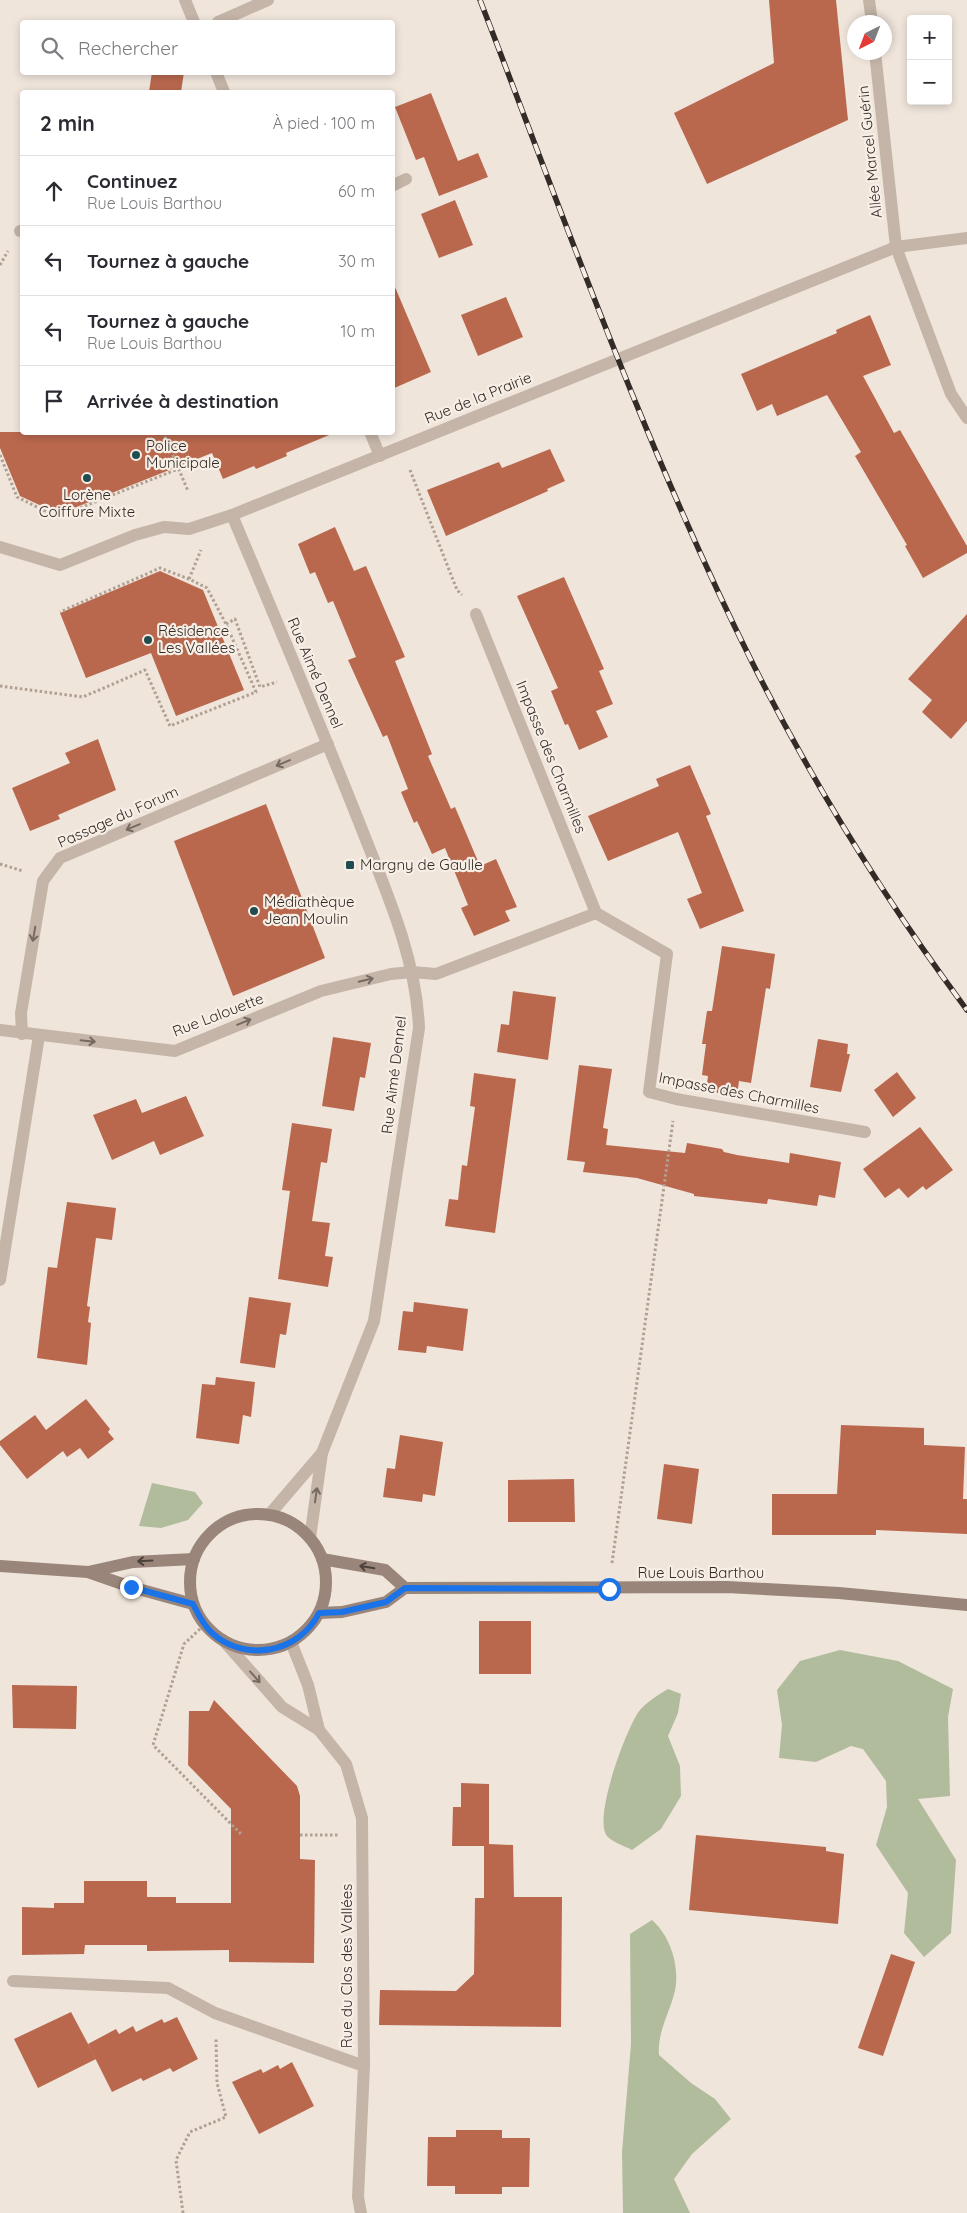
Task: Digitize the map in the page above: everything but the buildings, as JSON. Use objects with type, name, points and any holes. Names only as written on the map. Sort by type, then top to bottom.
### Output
[{"type":"main road","points":[[245,1515],[269,1515],[292,1523],[310,1538],[322,1559],[326,1582],[325,1594],[319,1613],[310,1627],[291,1642],[269,1650],[257,1651],[233,1646],[222,1640],[204,1625],[193,1604],[190,1581],[194,1559],[205,1538],[223,1523],[245,1515]]},
{"type":"main road","points":[[88,1572],[133,1562],[194,1559]]},
{"type":"main road","points":[[319,1613],[342,1612],[386,1602],[405,1588],[385,1570],[322,1559]]},
{"type":"main road","points":[[0,1566],[88,1572],[131,1587],[193,1604]]},
{"type":"main road","name":"Rue Louis Barthou","points":[[405,1588],[609,1589],[727,1587],[777,1589],[967,1605]]},
{"type":"street","points":[[185,0],[193,20]]},
{"type":"street","points":[[223,20],[268,0]]},
{"type":"street","points":[[870,0],[871,15]]},
{"type":"street","name":"Allée Marcel Guérin","points":[[876,60],[896,248],[951,394],[967,418]]},
{"type":"street","points":[[217,75],[223,90]]},
{"type":"street","points":[[395,184],[406,179]]},
{"type":"street","name":"Rue de la Prairie","points":[[0,548],[60,565],[135,535],[164,527],[189,530],[232,515],[380,456],[896,248],[967,238]]},
{"type":"street","points":[[371,435],[380,456]]},
{"type":"street","name":"Rue Aimé Dennel","points":[[232,515],[297,675],[328,744],[402,936],[418,998],[419,1028],[374,1321],[322,1453],[310,1538]]},
{"type":"street","name":"Impasse des Charmilles","points":[[476,614],[596,913],[666,954],[649,1092],[676,1099],[864,1132]]},
{"type":"street","name":"Passage du Forum","points":[[22,1034],[21,1013],[43,881],[60,858],[328,744]]},
{"type":"street","points":[[412,972],[436,974],[596,913]]},
{"type":"street","name":"Rue Lalouette","points":[[0,1030],[175,1051],[321,991],[391,974],[412,972]]},
{"type":"street","points":[[0,1280],[39,1036]]},
{"type":"street","name":"Rue Aimé Dennel","points":[[269,1515],[322,1453]]},
{"type":"street","name":"Rue du Clos des Vallées","points":[[222,1640],[282,1707],[319,1730],[346,1764],[362,1818],[364,2066],[358,2197],[361,2213]]},
{"type":"street","name":"Rue du Clos des Vallées","points":[[291,1642],[308,1685],[319,1730]]},
{"type":"street","points":[[13,1981],[168,1988],[215,2013],[364,2066]]},
{"type":"path","points":[[164,435],[188,491]]},
{"type":"path","points":[[401,447],[457,590],[476,614]]},
{"type":"path","points":[[0,456],[17,497],[57,517],[178,469]]},
{"type":"path","points":[[24,505],[26,501]]},
{"type":"path","points":[[189,579],[196,563]]},
{"type":"path","points":[[0,686],[83,697],[145,670],[170,726],[256,692],[226,624],[207,588],[189,579],[160,568],[60,612]]},
{"type":"path","points":[[226,624],[235,620],[260,687],[297,675]]},
{"type":"path","points":[[0,864],[20,870]]},
{"type":"path","points":[[609,1589],[676,1099]]},
{"type":"path","points":[[204,1625],[184,1644],[152,1745],[241,1834]]},
{"type":"path","points":[[300,1836],[346,1835],[363,1839]]},
{"type":"path","points":[[183,2213],[176,2160],[190,2132],[226,2116],[217,2083],[215,2013]]},
{"type":"green space","points":[[152,1483],[195,1492],[203,1503],[188,1520],[161,1528],[139,1526]]},
{"type":"green space","points":[[840,1650],[898,1661],[953,1689],[948,1717],[950,1796],[918,1799],[956,1860],[951,1933],[924,1957],[904,1933],[908,1893],[876,1845],[887,1807],[886,1781],[863,1749],[851,1746],[816,1762],[779,1758],[782,1725],[777,1690],[800,1661]]},
{"type":"green space","points":[[668,1689],[681,1694],[678,1713],[668,1736],[680,1766],[681,1796],[661,1829],[632,1850],[608,1837],[604,1828],[607,1794],[620,1753],[634,1719],[646,1704]]},
{"type":"green space","points":[[652,1920],[668,1941],[674,1958],[676,1975],[672,2002],[660,2036],[659,2055],[691,2083],[715,2099],[731,2119],[692,2154],[674,2179],[690,2213],[623,2213],[622,2152],[631,2044],[630,1934]]},
{"type":"railway","points":[[480,0],[642,419],[714,583],[753,664],[801,754],[852,841],[908,927],[967,1010]]},
{"type":"place","name":"Police Municipale","points":[[136,455]]},
{"type":"place","name":"Lorène Coiffure Mixte","points":[[87,478]]},
{"type":"place","name":"Résidence Les Vallées","points":[[148,640]]},
{"type":"place","name":"Margny de Gaulle","points":[[350,865]]},
{"type":"place","name":"Médiathèque Jean Moulin","points":[[254,911]]},
{"type":"route","points":[[131,1587],[193,1604],[204,1625],[213,1634],[233,1646],[257,1651],[281,1647],[291,1642],[310,1627],[319,1613],[342,1612],[386,1602],[405,1588],[609,1589]]}]
